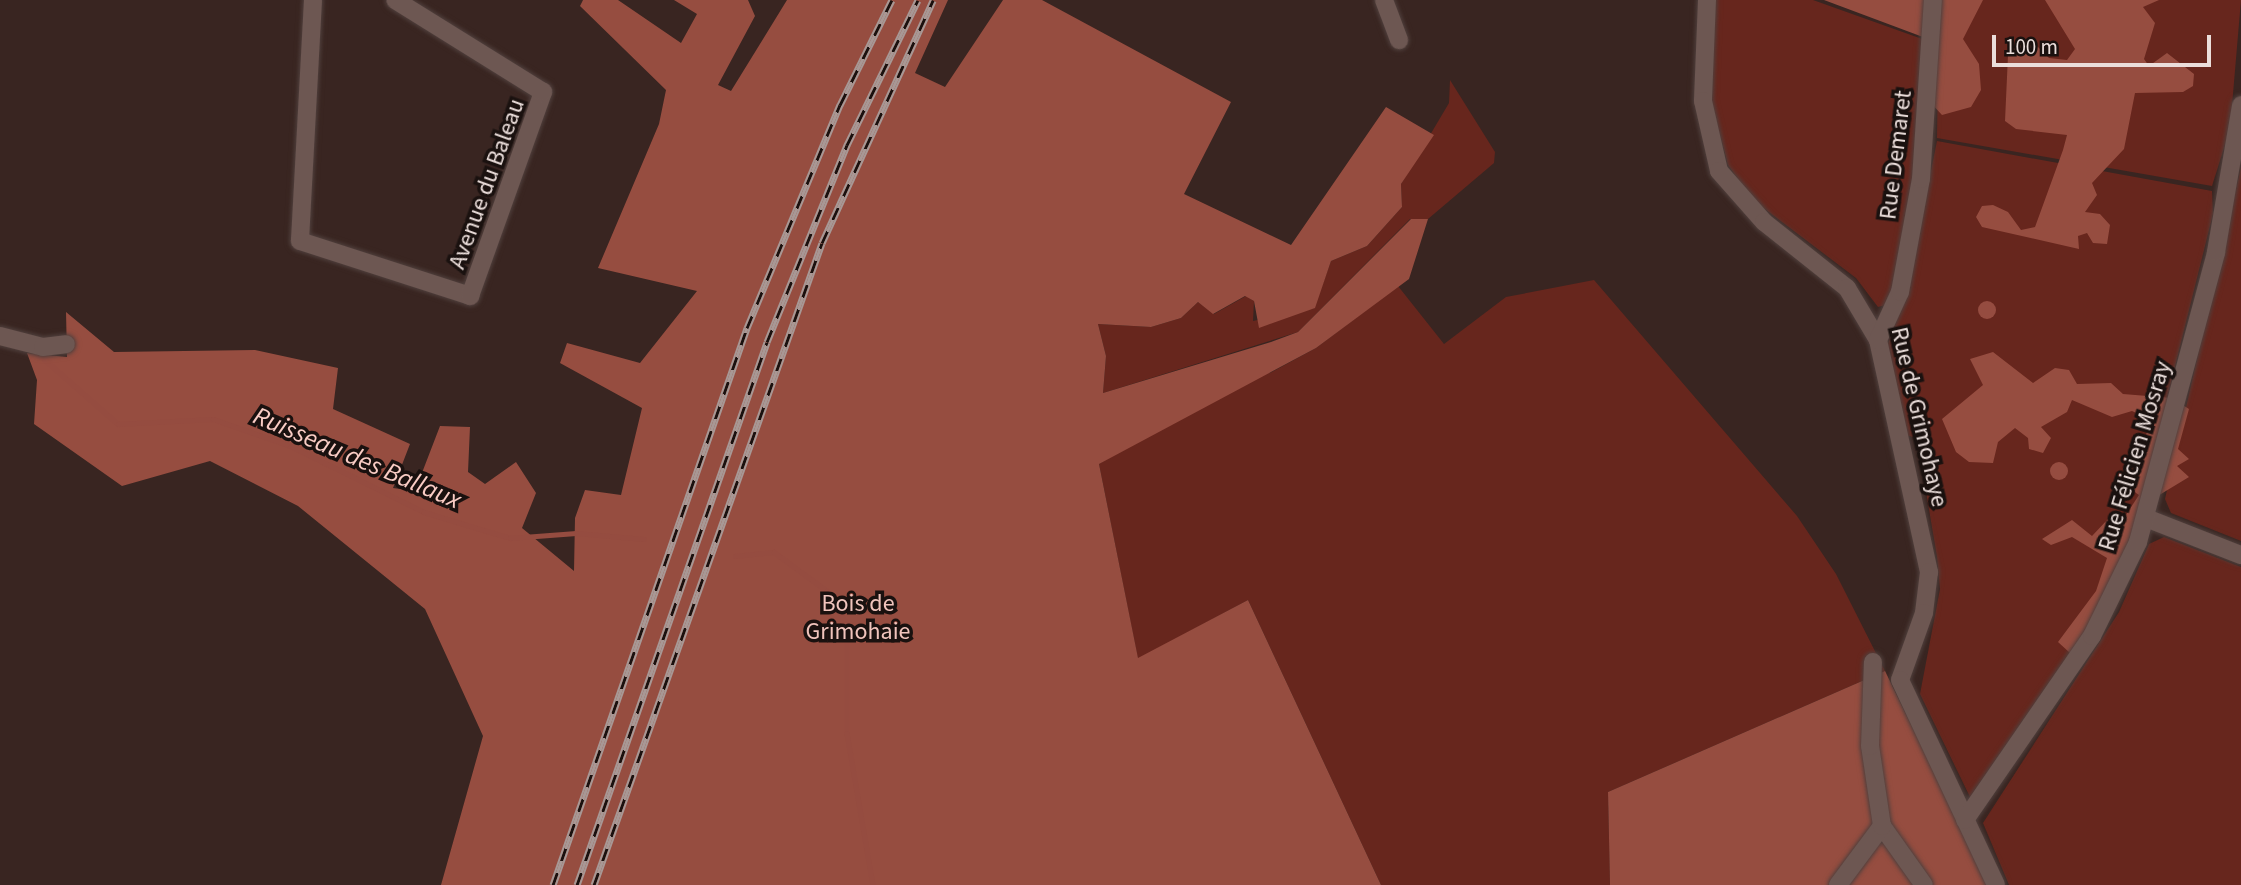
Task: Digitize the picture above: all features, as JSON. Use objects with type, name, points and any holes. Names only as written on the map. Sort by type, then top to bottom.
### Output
[{"type":"street","name":"Avenue du Baleau","points":[[313,0],[300,241],[470,296],[544,92],[395,0]]},
{"type":"street","points":[[1384,0],[1399,40]]},
{"type":"street","name":"Rue de Grimohaye","points":[[1707,0],[1703,101],[1719,171],[1764,222],[1847,288],[1871,320],[1878,341],[1929,572],[1924,613],[1900,680],[1996,885]]},
{"type":"street","name":"Rue Demaret","points":[[1878,341],[1892,314],[1925,150],[1933,0]]},
{"type":"street","name":"Rue Félicien Mosray","points":[[1965,820],[2092,636],[2146,518],[2217,252],[2241,105]]},
{"type":"street","points":[[1871,320],[1892,314]]},
{"type":"street","points":[[0,336],[43,347],[66,344]]},
{"type":"street","points":[[2146,518],[2241,555]]},
{"type":"street","points":[[1873,662],[1870,746],[1882,826],[1924,885]]},
{"type":"street","points":[[1838,885],[1882,826]]},
{"type":"shaded area","points":[[1714,0],[1813,0],[1925,40],[1919,166],[1889,304],[1878,307],[1856,278],[1753,200],[1728,165],[1711,101]]},
{"type":"shaded area","points":[[1939,0],[2241,0],[2230,129],[2212,186],[1937,138]]},
{"type":"shaded area","points":[[1450,80],[1495,152],[1494,163],[1428,219],[1410,219],[1298,332],[1103,393],[1106,356],[1098,324],[1151,327],[1181,318],[1198,302],[1214,314],[1246,296],[1254,301],[1253,321],[1314,308],[1331,261],[1367,246],[1402,207],[1401,184],[1449,103]]},
{"type":"shaded area","points":[[1937,141],[2212,191],[2213,214],[2146,483],[2088,627],[1970,797],[1920,694],[1940,589],[1937,557],[1917,438],[1906,435],[1887,346],[1905,298]]},
{"type":"shaded area","points":[[2241,167],[2241,541],[2171,513],[2165,499]]},
{"type":"shaded area","points":[[1594,280],[1797,516],[1836,574],[1885,671],[1608,792],[1610,885],[1381,885],[1248,600],[1138,659],[1099,464],[1245,370],[1270,373],[1316,348],[1398,286],[1444,344],[1506,297]]},
{"type":"shaded area","points":[[1987,301],[1993,304],[1996,310],[1993,316],[1987,319],[1981,316],[1978,310],[1981,304]]},
{"type":"shaded area","points":[[2059,462],[2065,465],[2068,471],[2065,477],[2059,480],[2053,477],[2050,471],[2053,465]]},
{"type":"shaded area","points":[[2164,537],[2241,567],[2241,885],[2009,885],[1983,823],[2119,612],[2149,544]]},
{"type":"green space","name":"Bois de Grimohaie","points":[[583,0],[618,0],[681,43],[697,14],[674,0],[748,0],[755,16],[718,85],[731,91],[787,0],[948,0],[915,73],[945,87],[1003,0],[1042,0],[1231,102],[1184,194],[1291,245],[1386,107],[1434,135],[1401,184],[1402,207],[1367,246],[1331,261],[1315,308],[1259,328],[1254,301],[1245,296],[1213,314],[1198,302],[1181,318],[1151,327],[1098,324],[1106,356],[1103,393],[1271,342],[1298,332],[1411,219],[1428,219],[1409,279],[1316,348],[1099,464],[1138,658],[1248,600],[1381,885],[441,885],[483,736],[425,609],[298,506],[210,461],[122,486],[34,424],[37,380],[27,353],[67,357],[66,312],[114,352],[255,350],[338,368],[333,409],[410,444],[393,488],[415,491],[440,426],[470,427],[468,472],[485,484],[516,462],[536,493],[522,528],[574,571],[575,518],[585,490],[621,495],[642,408],[560,363],[567,343],[640,363],[697,291],[598,268],[659,124],[666,90],[580,6]]},
{"type":"green space","points":[[1824,0],[1983,0],[1963,39],[1979,64],[1981,90],[1971,107],[1942,115],[1929,101],[1931,40]]},
{"type":"green space","points":[[2045,0],[2159,0],[2143,7],[2155,23],[2144,59],[2149,66],[2167,53],[2194,74],[2193,86],[2183,92],[2135,93],[2124,149],[2092,183],[2097,195],[2085,212],[2100,214],[2110,225],[2107,244],[2093,243],[2087,233],[2078,236],[2079,249],[1982,227],[1976,217],[1982,206],[1993,205],[2008,212],[2021,230],[2035,227],[2063,150],[2067,135],[2016,129],[2005,121],[2008,55],[2020,40],[2032,41],[2049,58],[2067,60],[2075,49]]},
{"type":"green space","points":[[1993,352],[2033,383],[2055,368],[2069,370],[2077,384],[2111,383],[2123,394],[2172,398],[2189,409],[2178,449],[2189,459],[2177,466],[2189,477],[2156,497],[2099,611],[2070,653],[2058,642],[2096,591],[2107,558],[2072,537],[2051,545],[2042,539],[2072,520],[2092,536],[2108,519],[2112,530],[2118,527],[2139,495],[2127,487],[2143,454],[2149,419],[2132,411],[2112,417],[2072,400],[2067,412],[2041,427],[2051,438],[2043,453],[2029,449],[2028,438],[2015,428],[1998,442],[1993,463],[1969,462],[1956,452],[1942,419],[1983,385],[1970,359]]},
{"type":"green space","points":[[1885,671],[1989,885],[1610,885],[1608,792]]},
{"type":"waterway","name":"Ruisseau des Ballaux","points":[[36,352],[118,424],[213,419],[291,446],[424,512],[510,538],[576,533],[644,539]]},
{"type":"waterway","points":[[735,556],[774,552],[827,591],[847,624],[847,733],[873,885]]},
{"type":"railway","points":[[553,885],[747,328],[840,105],[892,0]]},
{"type":"railway","points":[[577,885],[767,342],[847,145],[918,0]]},
{"type":"railway","points":[[594,885],[822,243],[933,0]]}]
